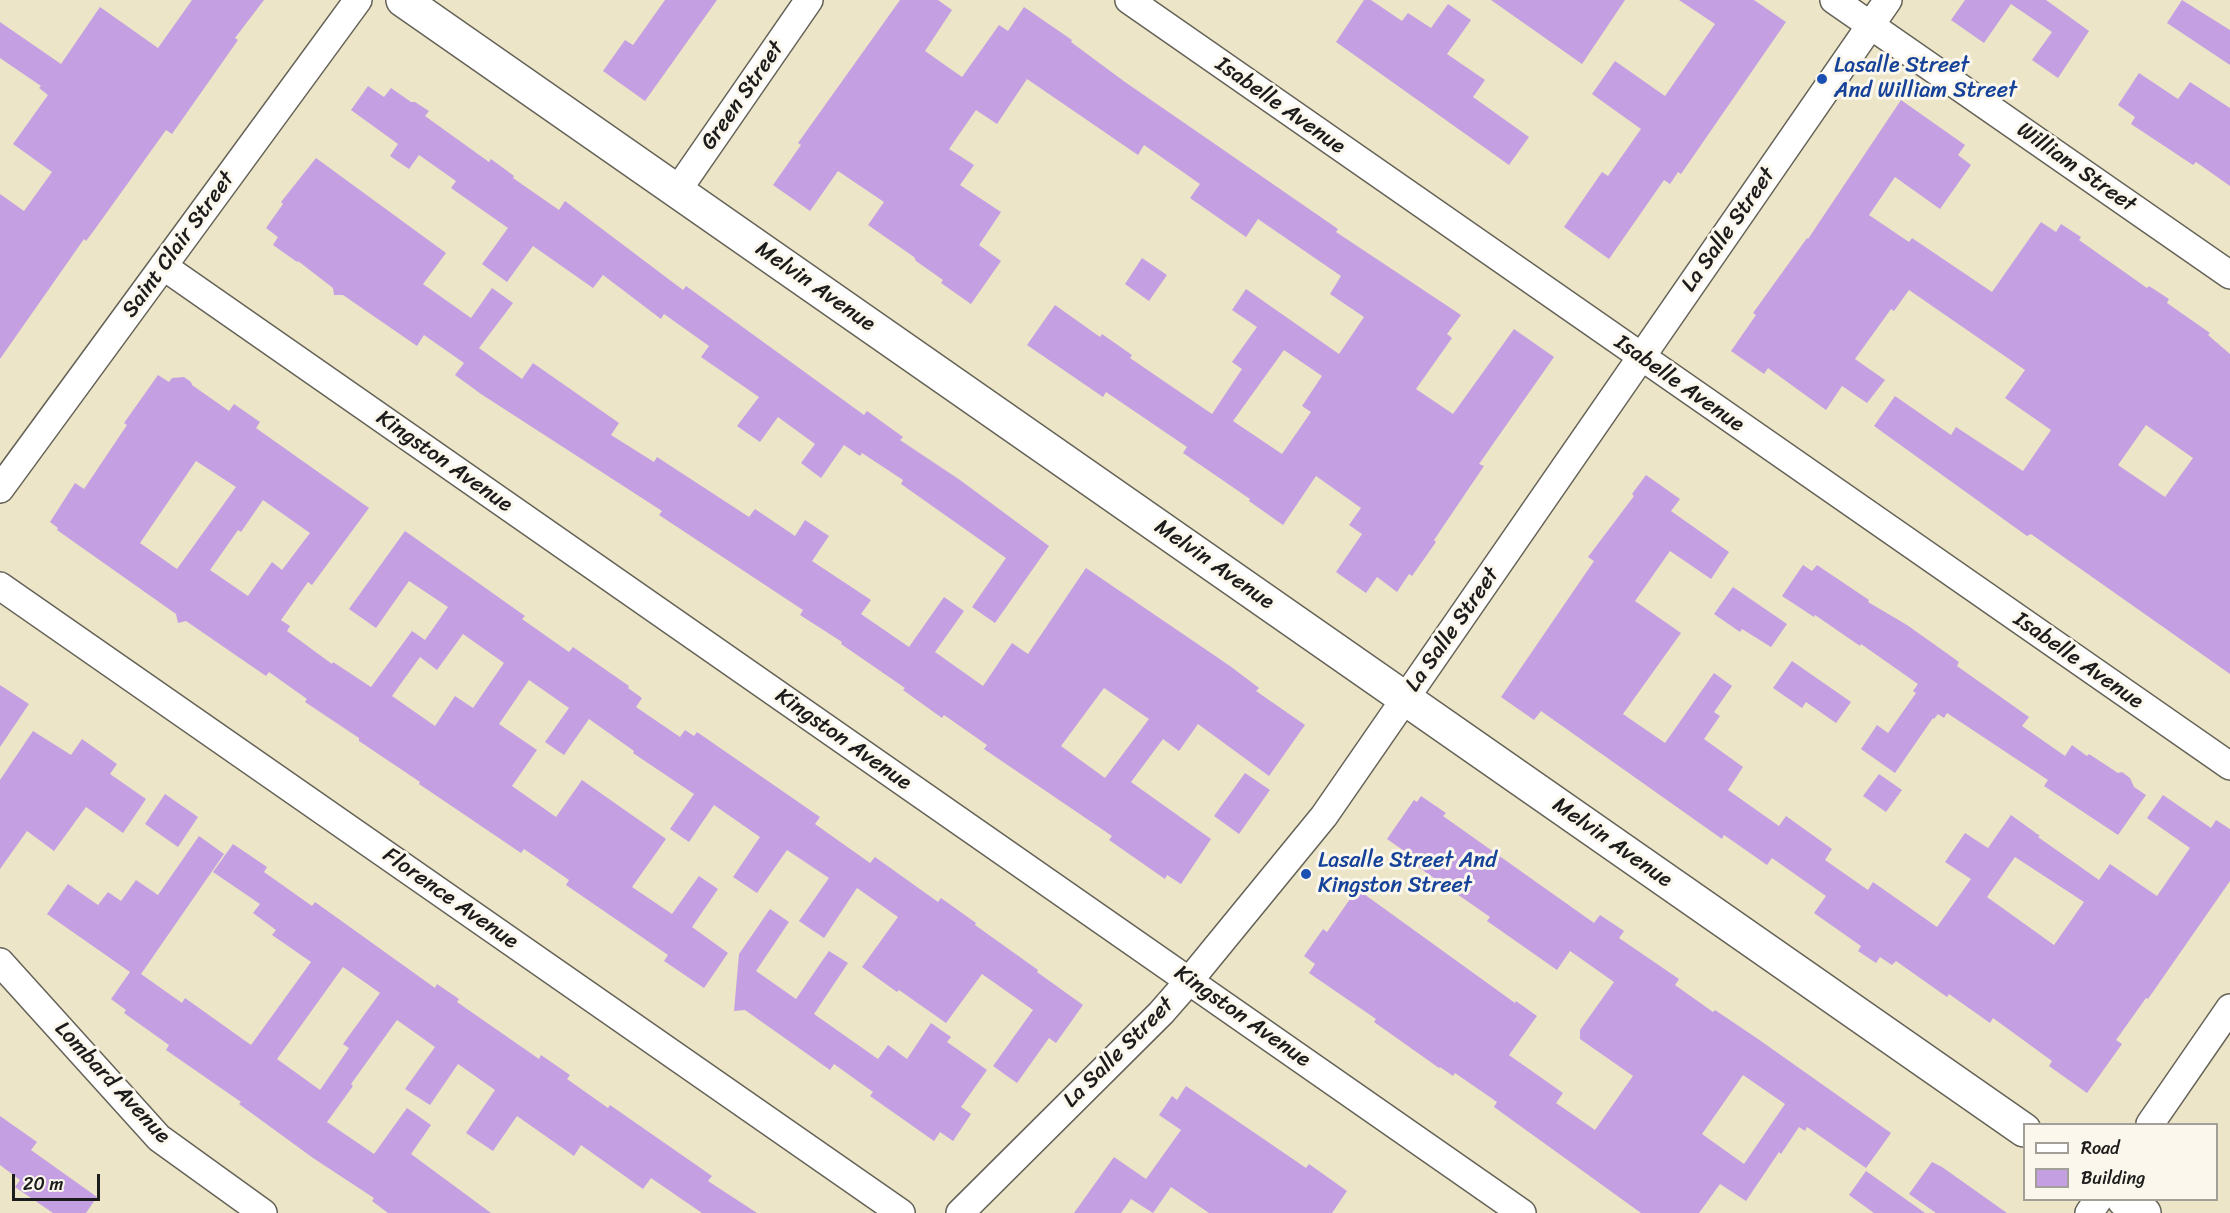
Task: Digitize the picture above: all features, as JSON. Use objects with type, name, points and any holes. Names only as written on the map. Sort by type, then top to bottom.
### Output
[{"type":"street","name":"Saint Clair Street","points":[[0,489],[358,0]]},
{"type":"street","name":"Melvin Avenue","points":[[403,0],[2023,1129]]},
{"type":"street","name":"Green Street","points":[[677,191],[809,0]]},
{"type":"street","name":"Isabelle Avenue","points":[[1129,0],[2230,766]]},
{"type":"street","name":"William Street","points":[[1834,0],[2230,275]]},
{"type":"street","name":"La Salle Street","points":[[960,1213],[1161,1013],[1190,981],[1324,816],[1888,0]]},
{"type":"street","name":"Kingston Avenue","points":[[163,267],[1522,1213]]},
{"type":"street","name":"Florence Avenue","points":[[0,586],[901,1213]]},
{"type":"street","name":"Lombard Avenue","points":[[0,962],[159,1138],[263,1213]]},
{"type":"street","points":[[2151,1123],[2230,1008]]},
{"type":"street","points":[[2126,1201],[2144,1213]]},
{"type":"building","points":[[192,0],[264,0],[235,38],[238,40],[172,134],[166,130],[86,241],[84,239],[0,359],[0,194],[24,211],[52,172],[13,144],[48,95],[39,88],[41,86],[0,58],[0,22],[61,64],[100,7],[158,48]]},
{"type":"building","points":[[665,0],[717,0],[645,101],[603,71],[625,40],[633,45]]},
{"type":"building","points":[[900,0],[938,0],[952,10],[925,51],[962,77],[999,25],[1008,31],[1024,7],[1072,40],[1071,42],[1125,82],[1338,229],[1336,232],[1461,315],[1447,334],[1452,338],[1416,389],[1453,414],[1514,329],[1554,357],[1479,464],[1484,466],[1412,576],[1409,574],[1397,592],[1377,577],[1366,593],[1336,572],[1362,534],[1349,525],[1361,508],[1316,476],[1283,525],[1249,501],[1250,499],[1183,453],[1187,447],[1106,392],[1103,397],[1027,345],[1055,305],[1100,337],[1102,334],[1132,355],[1130,358],[1212,414],[1242,369],[1232,362],[1257,327],[1232,310],[1246,289],[1339,354],[1364,317],[1330,294],[1341,276],[1258,219],[1246,237],[1190,198],[1200,184],[1144,145],[1138,155],[1027,79],[997,124],[976,110],[949,149],[974,165],[960,185],[1001,212],[979,245],[1001,261],[971,304],[941,283],[943,280],[916,261],[914,257],[868,225],[884,202],[838,171],[810,211],[773,185],[801,145],[798,143]],"holes":[[[1284,350],[1322,376],[1302,406],[1311,412],[1282,454],[1233,421]]]},
{"type":"building","points":[[1364,0],[1371,0],[1402,21],[1408,13],[1431,28],[1448,4],[1471,20],[1447,54],[1485,80],[1473,97],[1529,137],[1509,165],[1336,42]]},
{"type":"building","points":[[1491,0],[1625,0],[1582,64]]},
{"type":"building","points":[[1679,0],[1754,0],[1786,22],[1681,174],[1678,172],[1670,184],[1664,180],[1609,259],[1564,227],[1602,172],[1608,176],[1641,129],[1592,94],[1615,61],[1665,96],[1715,24]]},
{"type":"building","points":[[1965,0],[2046,0],[2089,31],[2058,78],[2032,60],[2052,32],[2011,4],[1984,43],[1951,20]]},
{"type":"building","points":[[2182,0],[2230,30],[2230,65],[2167,23]]},
{"type":"building","points":[[2139,73],[2178,99],[2190,82],[2230,108],[2230,186],[2196,162],[2193,165],[2131,124],[2135,117],[2118,105]]},
{"type":"building","points":[[368,86],[384,97],[391,88],[429,111],[425,116],[489,162],[491,159],[514,176],[513,178],[559,210],[565,201],[683,290],[686,286],[864,415],[867,411],[903,437],[900,440],[960,480],[1049,546],[995,623],[972,607],[1006,558],[901,484],[903,480],[862,453],[860,456],[844,445],[821,478],[801,463],[815,444],[778,417],[760,442],[737,426],[759,397],[701,357],[709,346],[664,314],[661,319],[603,275],[593,288],[533,246],[507,282],[482,264],[508,228],[451,188],[456,181],[419,155],[409,169],[390,156],[398,144],[351,110]]},
{"type":"building","points":[[1901,100],[1965,145],[1958,155],[1971,165],[1940,209],[1895,177],[1869,215],[1909,242],[1912,238],[1992,292],[2041,222],[2056,232],[2061,224],[2081,237],[2079,240],[2147,288],[2149,286],[2169,299],[2167,303],[2210,333],[2208,335],[2230,354],[2230,674],[2031,534],[2027,536],[1874,426],[1895,396],[1951,435],[1956,427],[2023,471],[2051,430],[2005,398],[2025,370],[1909,290],[1894,311],[1891,309],[1855,359],[1885,380],[1867,403],[1842,386],[1826,410],[1768,368],[1764,374],[1731,351],[1756,315],[1753,313],[1808,239]],"holes":[[[2146,425],[2193,458],[2165,497],[2118,465]]]},
{"type":"building","points":[[316,158],[446,253],[423,284],[471,318],[492,288],[513,303],[479,348],[522,379],[533,363],[619,423],[611,435],[654,462],[657,457],[749,517],[755,509],[795,536],[805,520],[829,536],[812,561],[871,600],[861,614],[909,647],[944,597],[964,611],[935,652],[983,686],[1012,643],[1028,654],[1086,568],[1230,666],[1259,688],[1256,691],[1305,725],[1269,776],[1198,724],[1179,751],[1163,739],[1131,782],[1211,839],[1181,884],[1167,875],[1165,879],[1109,840],[1112,836],[984,749],[987,745],[944,715],[942,718],[903,690],[905,688],[841,644],[842,642],[800,615],[803,610],[659,515],[662,511],[455,375],[464,363],[424,335],[417,346],[343,295],[334,295],[333,288],[273,245],[278,237],[266,228],[283,204],[281,202]],"holes":[[[1104,688],[1149,719],[1105,778],[1061,746]]]},
{"type":"building","points":[[1142,258],[1167,275],[1149,301],[1125,284]]},
{"type":"building","points":[[158,375],[169,382],[172,378],[184,377],[229,411],[234,404],[260,422],[256,428],[369,508],[312,585],[308,582],[281,620],[290,626],[287,631],[332,664],[333,662],[371,687],[412,631],[425,640],[448,607],[409,581],[376,628],[349,609],[405,531],[525,616],[522,619],[569,652],[573,647],[629,686],[628,688],[642,698],[636,707],[680,737],[685,730],[694,736],[697,732],[820,817],[815,824],[870,863],[875,857],[938,902],[941,898],[1083,1005],[1056,1043],[1049,1038],[1017,1083],[993,1066],[1033,1010],[982,974],[946,1023],[899,990],[897,992],[862,967],[898,917],[857,888],[824,938],[799,921],[829,878],[787,850],[757,893],[733,877],[760,837],[714,805],[689,842],[670,829],[694,794],[633,753],[634,751],[589,719],[564,755],[545,742],[569,708],[529,680],[499,724],[537,750],[512,786],[556,817],[582,780],[666,839],[632,887],[672,914],[699,876],[718,889],[692,927],[728,953],[704,988],[664,961],[668,955],[566,885],[569,880],[524,849],[521,853],[419,784],[420,782],[359,741],[359,738],[305,702],[307,699],[269,672],[266,676],[186,621],[178,623],[176,614],[57,530],[58,528],[50,522],[75,483],[84,489],[127,425],[124,423]],"holes":[[[196,461],[236,487],[177,569],[140,543]],[[263,500],[310,533],[282,570],[272,562],[248,596],[210,570],[238,530],[241,532]],[[463,634],[504,663],[473,708],[455,696],[435,726],[392,696],[420,657],[437,670]]]},
{"type":"building","points":[[1646,475],[1680,499],[1671,511],[1729,552],[1711,579],[1670,551],[1635,601],[1681,633],[1623,714],[1665,743],[1714,673],[1732,686],[1714,712],[1720,716],[1704,739],[1743,767],[1728,790],[1779,826],[1786,816],[1832,849],[1825,860],[1868,890],[1873,882],[1937,927],[1971,879],[1945,862],[1965,833],[1988,848],[2011,815],[2099,880],[2110,864],[2157,896],[2190,848],[2147,818],[2163,795],[2211,828],[2216,820],[2230,829],[2230,881],[2148,999],[2146,998],[2116,1040],[2122,1044],[2087,1093],[2049,1066],[2052,1061],[1993,1018],[1990,1023],[1949,994],[1947,997],[1896,961],[1892,965],[1880,957],[1876,963],[1858,951],[1861,946],[1814,913],[1826,896],[1772,858],[1767,865],[1724,835],[1722,839],[1541,711],[1534,720],[1501,697],[1594,561],[1588,557],[1634,496],[1632,494]],"holes":[[[2015,857],[2084,902],[2054,945],[1987,897]]]},
{"type":"building","points":[[1803,565],[1812,571],[1817,565],[1959,662],[1957,666],[2029,717],[2022,726],[2065,756],[2072,745],[2087,756],[2089,754],[2130,778],[2134,787],[2146,795],[2118,835],[2044,786],[2048,780],[1947,713],[1944,718],[1938,714],[1933,718],[1895,773],[1861,749],[1877,725],[1888,733],[1916,693],[1913,691],[1918,684],[1861,644],[1860,646],[1815,615],[1814,617],[1782,596]]},
{"type":"building","points":[[1733,587],[1787,624],[1771,647],[1742,629],[1740,632],[1714,614]]},
{"type":"building","points":[[1792,661],[1851,702],[1836,723],[1806,702],[1802,708],[1773,688]]},
{"type":"building","points":[[0,685],[29,704],[0,747]]},
{"type":"building","points":[[33,731],[71,755],[82,739],[117,764],[110,774],[146,799],[123,833],[86,807],[54,851],[27,831],[0,869],[0,780]]},
{"type":"building","points":[[1245,773],[1270,790],[1239,834],[1214,816]]},
{"type":"building","points":[[1879,774],[1902,790],[1886,812],[1863,796]]},
{"type":"building","points":[[165,794],[198,817],[178,847],[145,824]]},
{"type":"building","points":[[1421,796],[1446,813],[1443,816],[1594,923],[1600,915],[1624,931],[1619,938],[1679,979],[1675,985],[1713,1012],[1715,1010],[1758,1039],[1891,1133],[1866,1168],[1807,1127],[1805,1131],[1799,1127],[1746,1201],[1720,1184],[1699,1213],[1641,1213],[1494,1107],[1497,1102],[1455,1073],[1453,1076],[1439,1068],[1374,1022],[1376,1019],[1309,973],[1315,964],[1304,956],[1323,929],[1327,932],[1357,889],[1515,1003],[1516,1001],[1537,1016],[1509,1055],[1563,1093],[1556,1103],[1595,1130],[1633,1076],[1580,1039],[1580,1030],[1614,982],[1570,951],[1557,970],[1487,921],[1490,917],[1414,864],[1417,860],[1387,839],[1414,800],[1417,802]],"holes":[[[1743,1075],[1785,1104],[1744,1164],[1702,1134]]]},
{"type":"building","points":[[199,836],[224,854],[141,974],[182,1003],[185,998],[251,1045],[311,962],[272,935],[276,930],[253,913],[260,904],[213,872],[233,844],[267,867],[264,872],[312,906],[315,902],[435,988],[437,984],[459,999],[457,1002],[539,1059],[541,1055],[570,1075],[567,1079],[608,1108],[610,1105],[712,1176],[708,1181],[757,1213],[702,1213],[651,1178],[643,1189],[581,1145],[574,1156],[517,1116],[493,1151],[466,1133],[495,1090],[458,1064],[430,1105],[405,1089],[435,1047],[397,1020],[327,1122],[374,1154],[407,1108],[431,1125],[411,1154],[491,1213],[388,1213],[372,1201],[374,1198],[313,1158],[239,1104],[241,1102],[166,1050],[169,1045],[124,1013],[126,1010],[111,999],[130,972],[47,914],[68,884],[98,905],[108,892],[121,901],[136,880],[158,895]],"holes":[[[343,967],[380,993],[343,1044],[349,1048],[320,1090],[277,1059]]]},
{"type":"building","points":[[770,909],[789,922],[756,971],[796,999],[829,951],[848,963],[814,1014],[878,1059],[888,1045],[907,1059],[931,1023],[951,1037],[947,1042],[987,1070],[961,1107],[971,1114],[953,1141],[940,1132],[934,1141],[870,1096],[873,1092],[834,1064],[830,1070],[745,1010],[734,1011],[739,954]]},
{"type":"building","points":[[1186,1086],[1306,1168],[1309,1164],[1347,1191],[1332,1213],[1209,1213],[1171,1187],[1153,1213],[1131,1199],[1121,1213],[1074,1213],[1114,1157],[1146,1179],[1181,1130],[1159,1115],[1172,1096],[1177,1100]]},
{"type":"building","points":[[0,1116],[37,1142],[31,1150],[97,1197],[86,1213],[53,1213],[15,1187],[20,1180],[0,1165]]},
{"type":"building","points":[[1932,1162],[2007,1213],[1936,1213],[1909,1194]]},
{"type":"building","points":[[1866,1171],[1925,1213],[1874,1213],[1849,1195]]},
{"type":"place","name":"Lasalle Street And William Street","points":[[1822,79]]},
{"type":"place","name":"Lasalle Street And Kingston Street","points":[[1306,874]]}]
